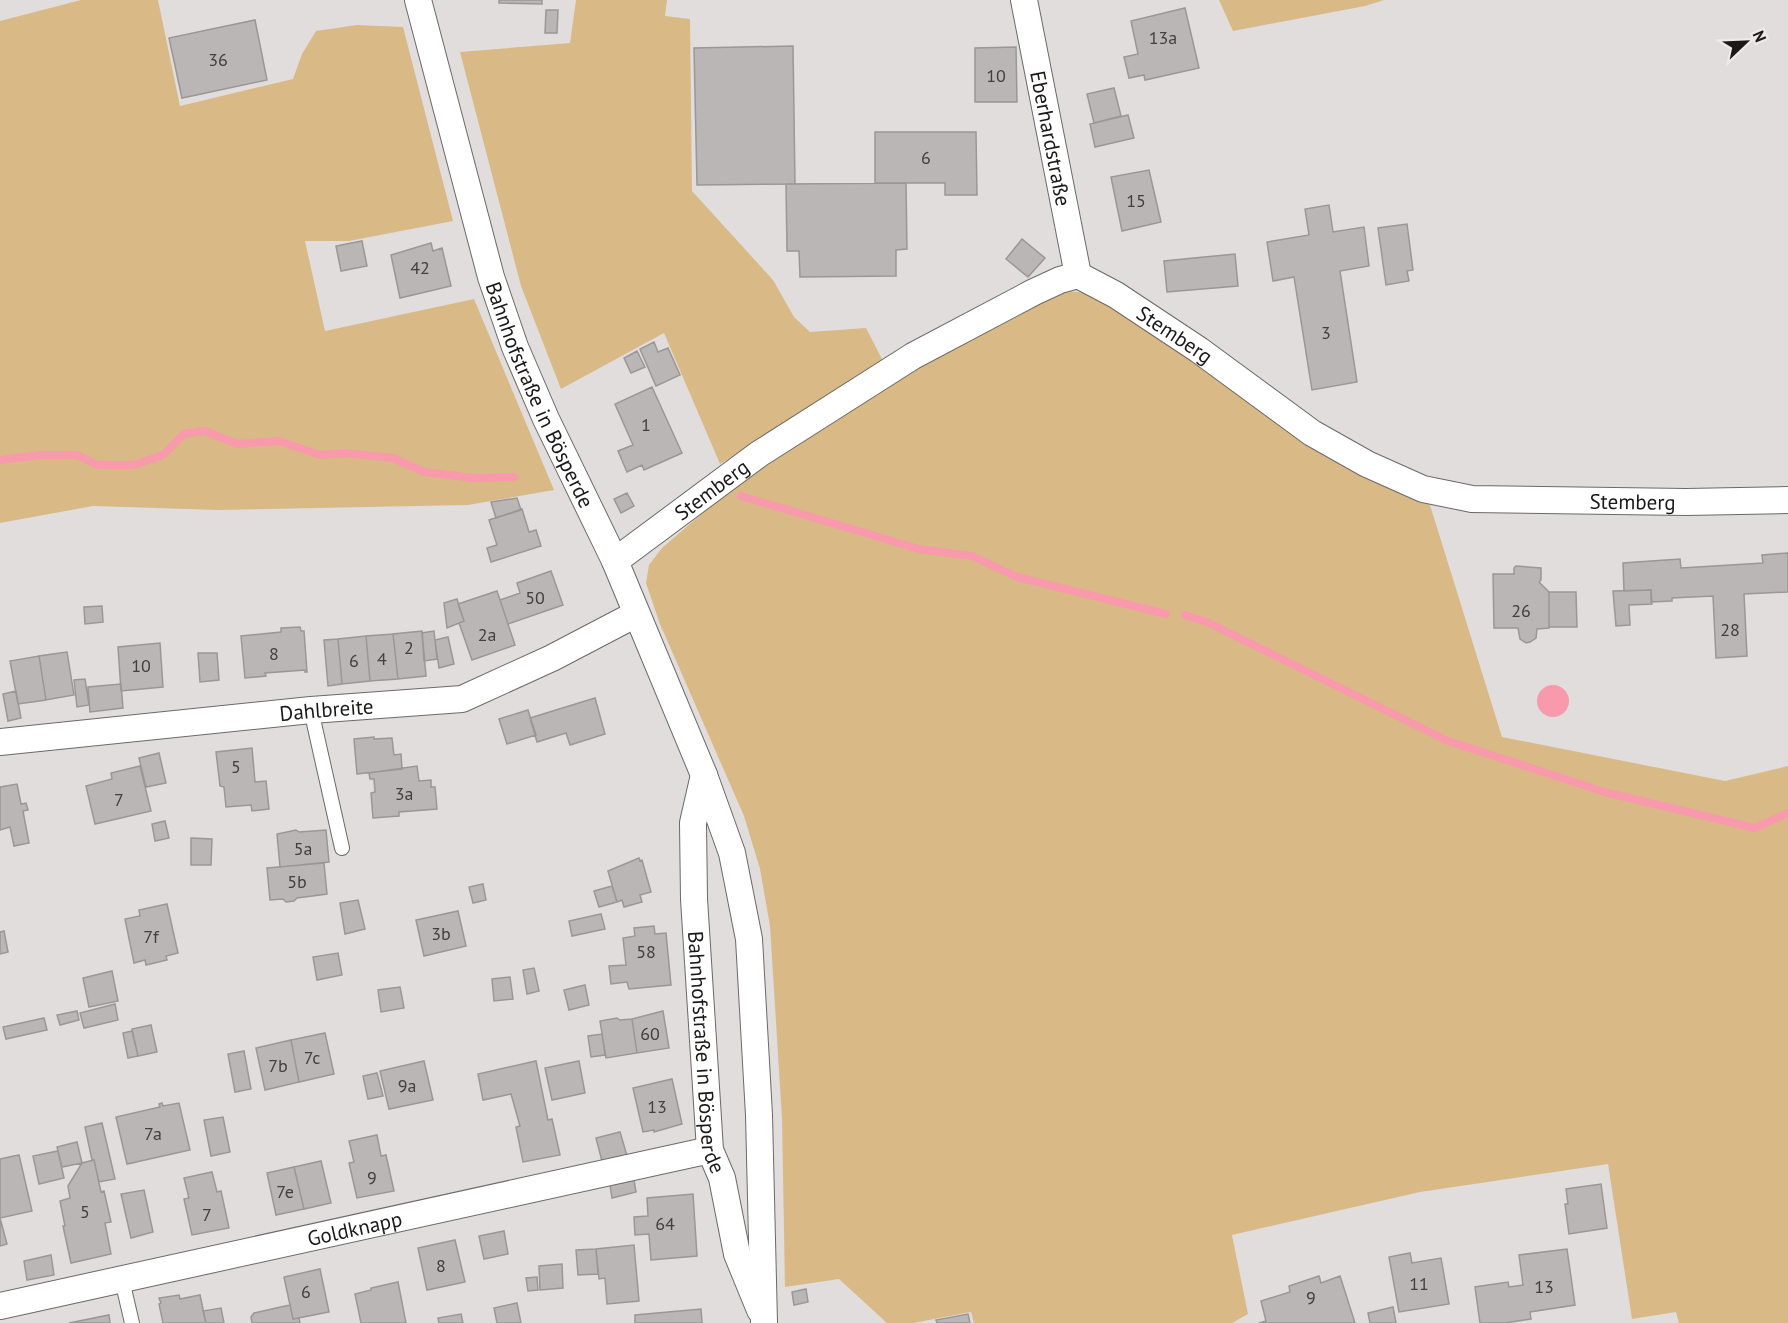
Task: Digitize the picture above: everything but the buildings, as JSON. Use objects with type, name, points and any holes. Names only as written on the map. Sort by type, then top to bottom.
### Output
[{"type":"street","name":"Bahnhofstraße in Bösperde","points":[[418,0],[491,277],[515,347],[546,419],[615,561],[704,775],[732,853],[749,939],[759,1115],[764,1322]]},
{"type":"street","name":"Eberhardstraße","points":[[1024,0],[1078,275]]},
{"type":"street","name":"Stemberg","points":[[615,561],[759,453],[913,356],[1034,292],[1060,280],[1078,275],[1116,295],[1199,350],[1312,433],[1367,464],[1424,489],[1472,499],[1686,502],[1788,500]]},
{"type":"street","name":"Dahlbreite","points":[[0,742],[311,710],[462,699],[552,658],[636,614]]},
{"type":"street","name":"Bahnhofstraße in Bösperde","points":[[704,775],[693,823],[693,856],[710,1150],[722,1178],[737,1254],[764,1322]]},
{"type":"street","name":"Goldknapp","points":[[0,1306],[710,1150]]},
{"type":"lane","points":[[311,710],[342,848]]},
{"type":"lane","points":[[123,1280],[132,1323]]},
{"type":"shaded area","points":[[81,0],[158,0],[180,106],[293,79],[302,54],[316,31],[357,25],[403,27],[453,221],[349,241],[305,241],[325,331],[474,299],[554,490],[468,505],[218,510],[93,506],[0,523],[0,21]]},
{"type":"shaded area","points":[[576,0],[667,0],[665,16],[690,19],[692,191],[773,280],[794,317],[810,332],[866,328],[885,365],[720,464],[664,333],[561,389],[521,286],[460,52],[570,43]]},
{"type":"shaded area","points":[[1219,0],[1384,0],[1365,6],[1233,31]]},
{"type":"shaded area","points":[[1066,291],[1088,293],[1112,301],[1310,442],[1430,505],[1502,737],[1725,781],[1788,766],[1788,1323],[1679,1323],[1676,1312],[1632,1319],[1608,1164],[1420,1192],[1232,1235],[1248,1314],[1232,1323],[974,1323],[971,1312],[913,1323],[887,1323],[839,1279],[785,1287],[782,1119],[770,926],[760,869],[744,816],[660,624],[646,583],[649,565],[662,548],[733,487],[784,448],[918,368],[1042,298]]},
{"type":"shaded area","points":[[1553,685],[1564,690],[1569,701],[1564,712],[1553,717],[1542,712],[1537,701],[1542,690]]},
{"type":"waterway","points":[[0,460],[40,455],[77,455],[98,465],[134,465],[163,455],[184,434],[205,431],[237,444],[279,441],[320,455],[346,453],[393,458],[424,472],[473,478],[514,477]]},
{"type":"waterway","points":[[741,496],[919,549],[972,556],[1017,577],[1166,614]]},
{"type":"waterway","points":[[1185,615],[1209,623],[1448,741],[1608,793],[1755,828],[1788,813]]}]
